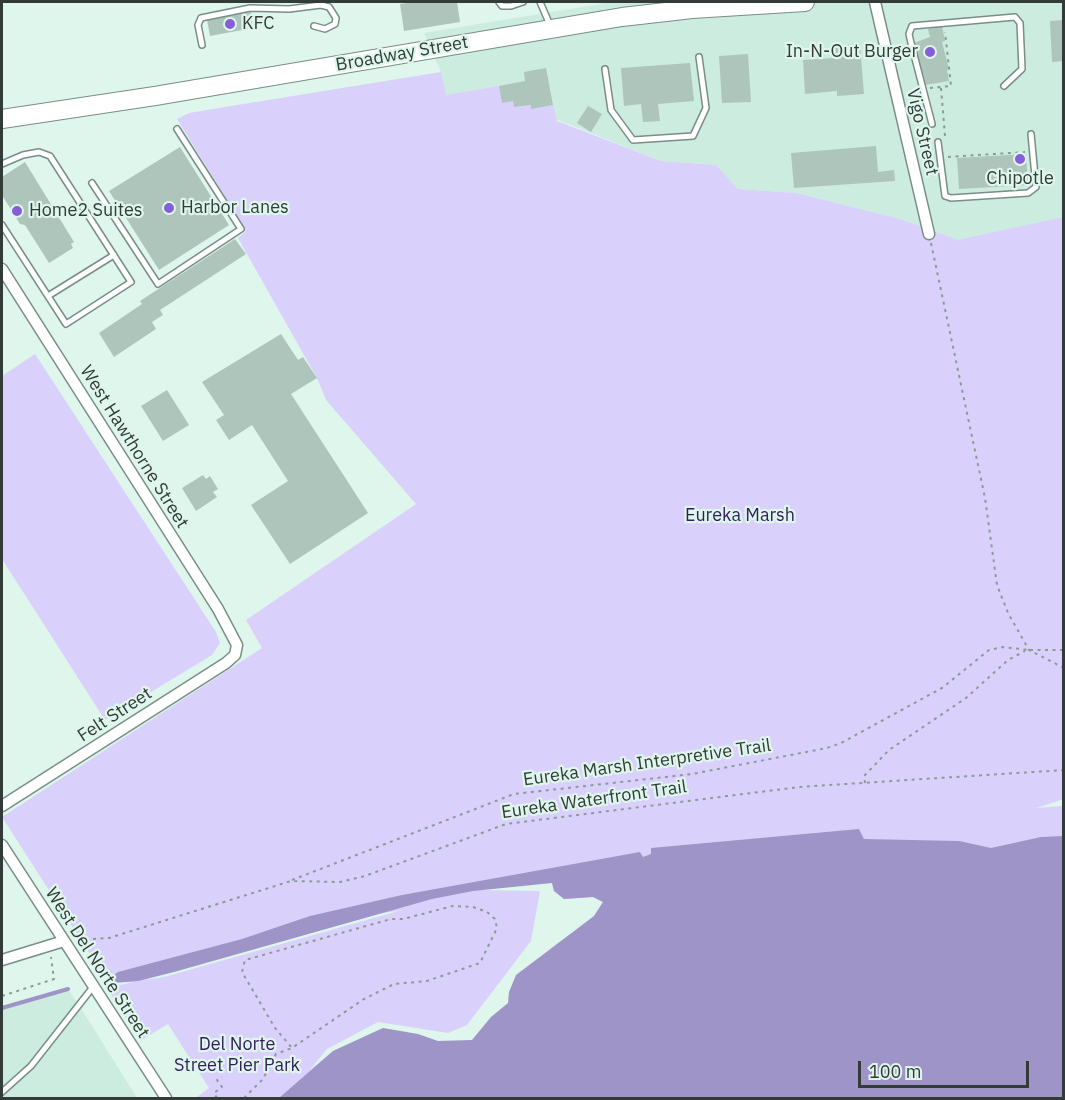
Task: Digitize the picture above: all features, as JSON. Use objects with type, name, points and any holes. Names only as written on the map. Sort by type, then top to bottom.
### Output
[{"type":"highway","name":"Broadway Street","points":[[2,119],[155,96],[552,29],[692,9],[805,2]]},
{"type":"street","name":"Vigo Street","points":[[875,2],[929,234]]},
{"type":"street","name":"West Hawthorne Street","points":[[2,268],[218,609],[237,645]]},
{"type":"street","name":"Felt Street","points":[[2,806],[226,663],[236,655],[237,645]]},
{"type":"street","name":"West Del Norte Street","points":[[2,845],[165,1098]]},
{"type":"street","points":[[2,960],[65,944]]},
{"type":"lane","points":[[499,2],[502,6],[523,2]]},
{"type":"lane","points":[[540,2],[552,29]]},
{"type":"lane","points":[[202,45],[198,25],[201,18],[239,9],[289,9],[321,5],[329,7],[336,18],[334,24],[325,29],[314,26]]},
{"type":"lane","points":[[932,124],[921,91],[909,34],[912,26],[1015,17],[1020,23],[1022,69],[1004,86]]},
{"type":"lane","points":[[604,69],[611,110],[633,140],[693,136],[706,108],[699,57]]},
{"type":"lane","points":[[92,183],[158,284],[241,229],[177,129]]},
{"type":"lane","points":[[942,142],[945,196],[951,198],[1028,193],[1036,187],[1031,134]]},
{"type":"lane","points":[[2,164],[23,155],[39,152],[50,156],[132,282],[66,324],[2,227]]},
{"type":"lane","points":[[48,296],[114,255]]},
{"type":"lane","points":[[2,1092],[32,1065],[93,987]]},
{"type":"path","points":[[921,91],[951,86],[945,31]]},
{"type":"path","points":[[941,88],[942,142]]},
{"type":"path","points":[[917,140],[926,138],[932,148],[934,158],[1025,152]]},
{"type":"path","points":[[943,157],[945,149]]},
{"type":"path","points":[[929,234],[985,498],[997,585],[1008,613],[1029,650],[1064,668]]},
{"type":"path","name":"Eureka Marsh Interpretive Trail","points":[[291,881],[514,794],[692,774],[827,748],[841,743],[942,688],[989,650],[1003,647],[1064,650]]},
{"type":"path","points":[[865,783],[864,776],[889,750],[973,692],[1008,660],[1029,650]]},
{"type":"path","name":"Eureka Waterfront Trail","points":[[65,944],[83,938],[110,938],[291,881],[340,882],[365,876],[516,822],[799,786],[1064,770]]},
{"type":"path","points":[[244,1098],[263,1079],[276,1054],[292,1048],[364,999],[394,984],[427,981],[480,963],[497,928],[495,920],[487,912],[473,907],[453,906],[380,922],[244,960],[242,972],[275,1028],[292,1048]]},
{"type":"path","points":[[2,996],[54,980],[51,954],[65,944]]},
{"type":"path","points":[[218,1098],[214,1093],[222,1087],[217,1080],[222,1077]]},
{"type":"shaded area","points":[[613,2],[1063,2],[1063,217],[958,241],[900,219],[797,193],[738,189],[716,165],[661,161],[531,109],[445,96],[441,72],[424,33]]},
{"type":"shaded area","points":[[859,829],[864,839],[959,841],[991,848],[1041,837],[1063,836],[1063,1098],[279,1098],[333,1051],[383,1028],[418,1034],[438,1041],[472,1040],[491,1017],[508,1003],[509,992],[516,975],[594,916],[603,902],[593,897],[564,899],[554,891],[552,883],[473,891],[432,899],[174,972],[138,981],[112,983],[112,976],[118,972],[242,939],[310,916],[402,895],[640,852],[643,857],[651,854],[651,848]]},
{"type":"shaded area","points":[[68,989],[137,1098],[2,1098],[2,1008]]},
{"type":"green space","name":"Eureka Marsh","points":[[441,72],[446,95],[499,86],[502,103],[513,101],[514,107],[531,105],[531,108],[553,105],[557,121],[661,161],[716,165],[738,189],[797,193],[900,219],[958,240],[1063,217],[1064,799],[1036,808],[1063,806],[1063,1098],[198,1098],[209,1088],[168,1024],[140,1041],[107,988],[134,982],[112,983],[112,976],[104,976],[2,817],[262,648],[246,620],[416,504],[326,400],[317,378],[238,238],[246,231],[177,119],[189,113]],"holes":[[[531,883],[552,883],[554,891],[564,899],[593,897],[603,902],[594,916],[462,1057],[404,1032],[383,1028],[333,1051],[309,1071],[327,1049],[378,1022],[448,1033],[467,1025],[531,941],[540,891],[480,890]],[[402,910],[164,977],[143,980],[378,914]]]},
{"type":"green space","points":[[35,354],[216,632],[220,643],[212,655],[105,720],[2,559],[2,376]]},
{"type":"building","points":[[457,2],[460,22],[404,31],[400,4]]},
{"type":"building","name":"KFC","points":[[251,12],[253,28],[210,36],[207,20]]},
{"type":"building","points":[[1064,20],[1064,61],[1052,62],[1050,21]]},
{"type":"building","name":"In-N-Out Burger","points":[[942,26],[945,41],[942,42],[949,69],[947,70],[949,81],[925,85],[914,43],[930,37],[928,29]]},
{"type":"building","points":[[860,44],[864,94],[837,96],[837,91],[805,94],[803,60],[834,58],[833,46]]},
{"type":"building","points":[[748,54],[751,102],[722,103],[719,56]]},
{"type":"building","points":[[690,63],[694,101],[658,104],[660,121],[643,122],[641,104],[624,106],[621,68]]},
{"type":"building","points":[[546,68],[553,105],[531,109],[531,105],[514,107],[513,101],[502,103],[499,86],[525,81],[524,72]]},
{"type":"building","points":[[588,106],[602,114],[591,132],[577,123]]},
{"type":"building","points":[[876,146],[878,172],[894,170],[895,181],[794,188],[791,153]]},
{"type":"building","name":"Harbor Lanes","points":[[180,147],[229,225],[159,270],[109,191]]},
{"type":"building","points":[[1026,154],[1028,185],[959,189],[957,158]]},
{"type":"building","points":[[25,162],[74,242],[71,244],[73,248],[49,263],[25,225],[20,224],[2,195],[2,177]]},
{"type":"building","points":[[235,239],[246,254],[160,310],[163,315],[152,322],[156,329],[114,357],[99,333],[142,304],[140,301]]},
{"type":"building","points":[[281,334],[298,360],[303,357],[317,378],[291,394],[368,513],[290,564],[251,505],[288,481],[252,425],[229,440],[216,420],[224,415],[202,382]]},
{"type":"building","points":[[167,390],[189,425],[163,441],[141,406]]},
{"type":"building","points":[[203,475],[206,479],[210,476],[218,489],[213,492],[217,497],[196,511],[182,488]]},
{"type":"waterway","points":[[2,1008],[68,989]]},
{"type":"place","name":"KFC","points":[[230,24]]},
{"type":"place","name":"In-N-Out Burger","points":[[930,52]]},
{"type":"place","name":"Chipotle","points":[[1020,159]]},
{"type":"place","name":"Harbor Lanes","points":[[169,208]]},
{"type":"place","name":"Home2 Suites","points":[[17,211]]},
{"type":"park label","name":"Del Norte Street Pier Park","points":[[237,1055]]}]
